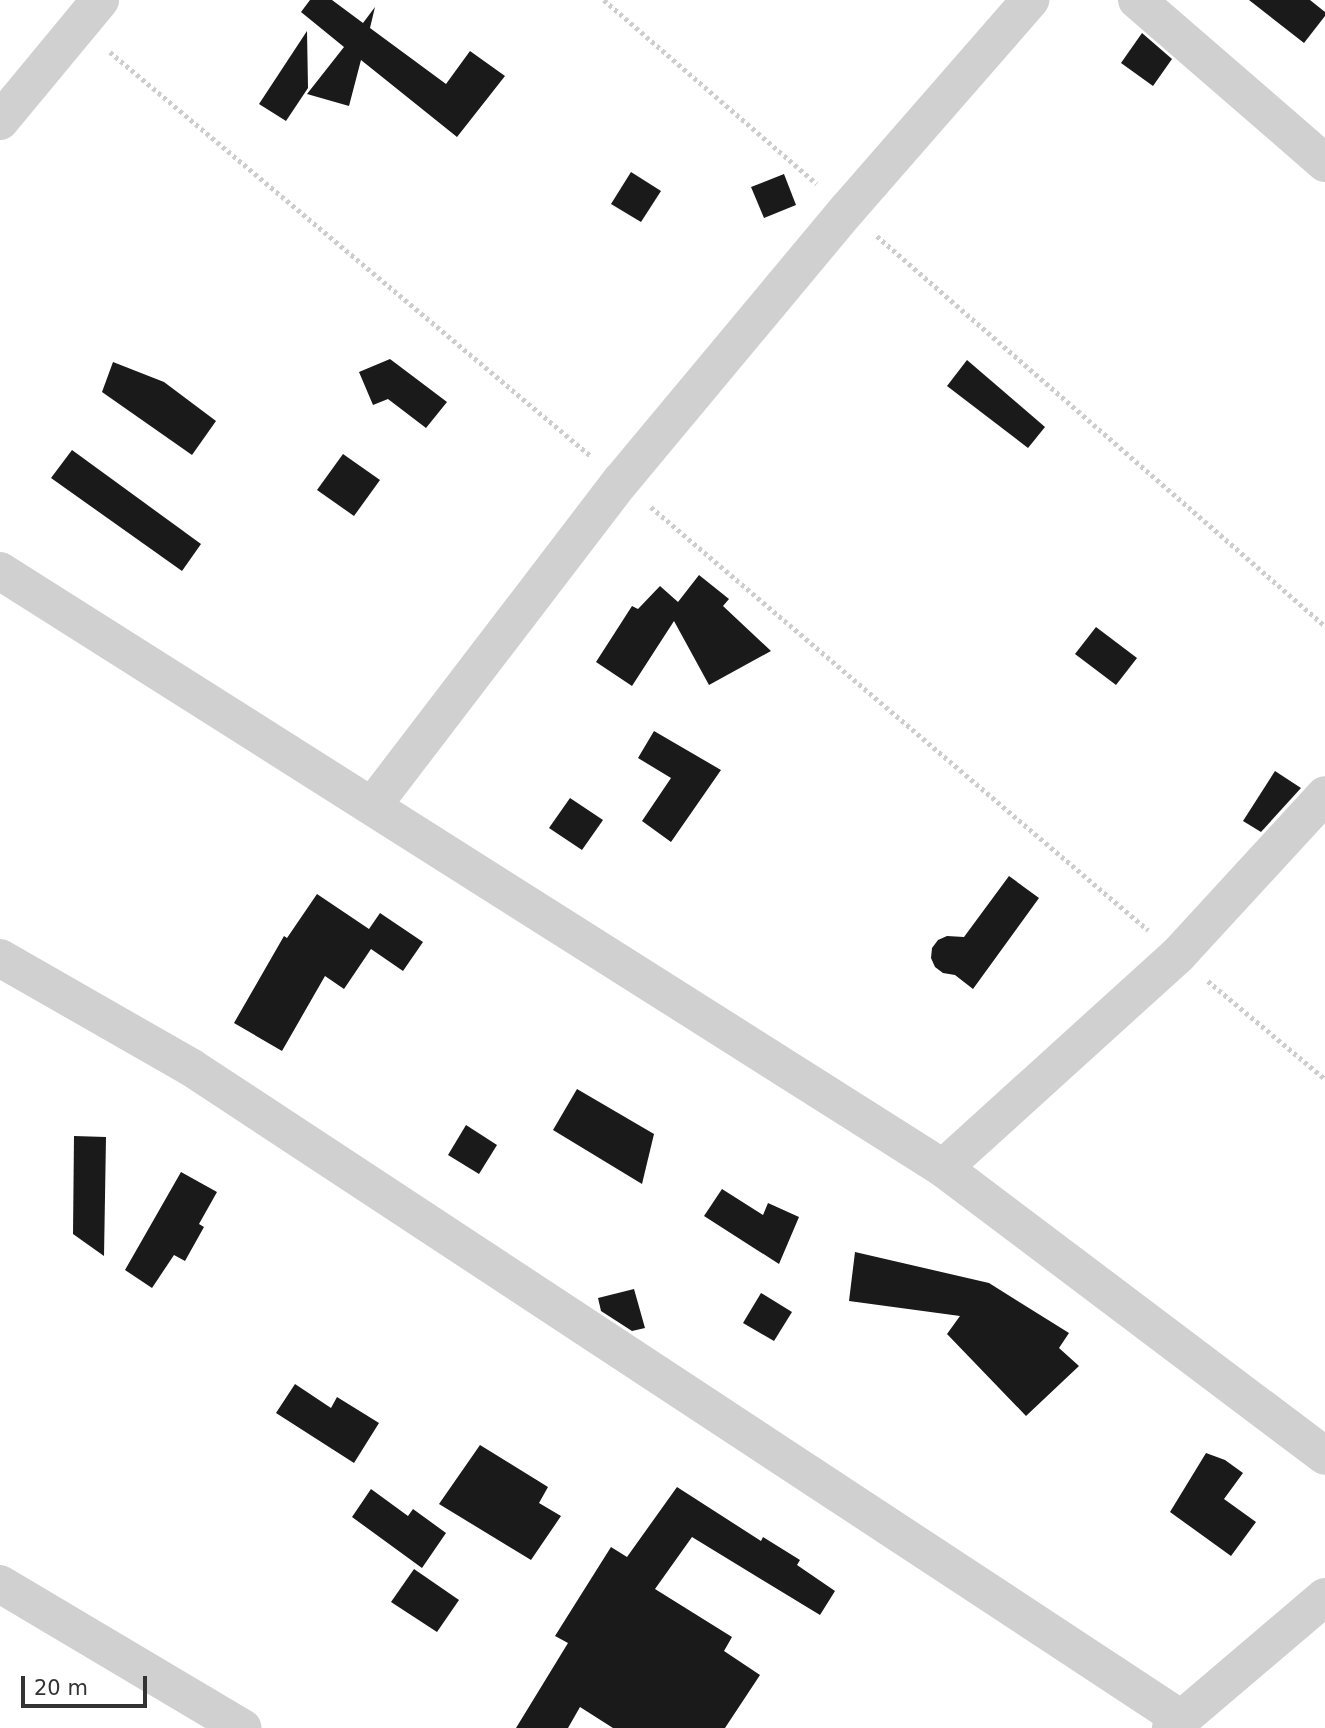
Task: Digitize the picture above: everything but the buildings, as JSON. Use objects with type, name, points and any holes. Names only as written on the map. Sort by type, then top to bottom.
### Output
[{"type":"street","points":[[373,805],[621,481],[847,210],[1031,0]]},
{"type":"street","points":[[1137,0],[1325,163]]},
{"type":"street","points":[[0,121],[89,13]]},
{"type":"street","points":[[0,570],[943,1168],[1325,1456]]},
{"type":"street","points":[[943,1168],[1178,955],[1325,795]]},
{"type":"street","points":[[0,958],[192,1068],[1176,1723],[1325,1597]]},
{"type":"street","points":[[0,1584],[243,1728]]},
{"type":"path","points":[[604,0],[1325,625]]},
{"type":"path","points":[[89,13],[621,481],[1325,1079]]}]
